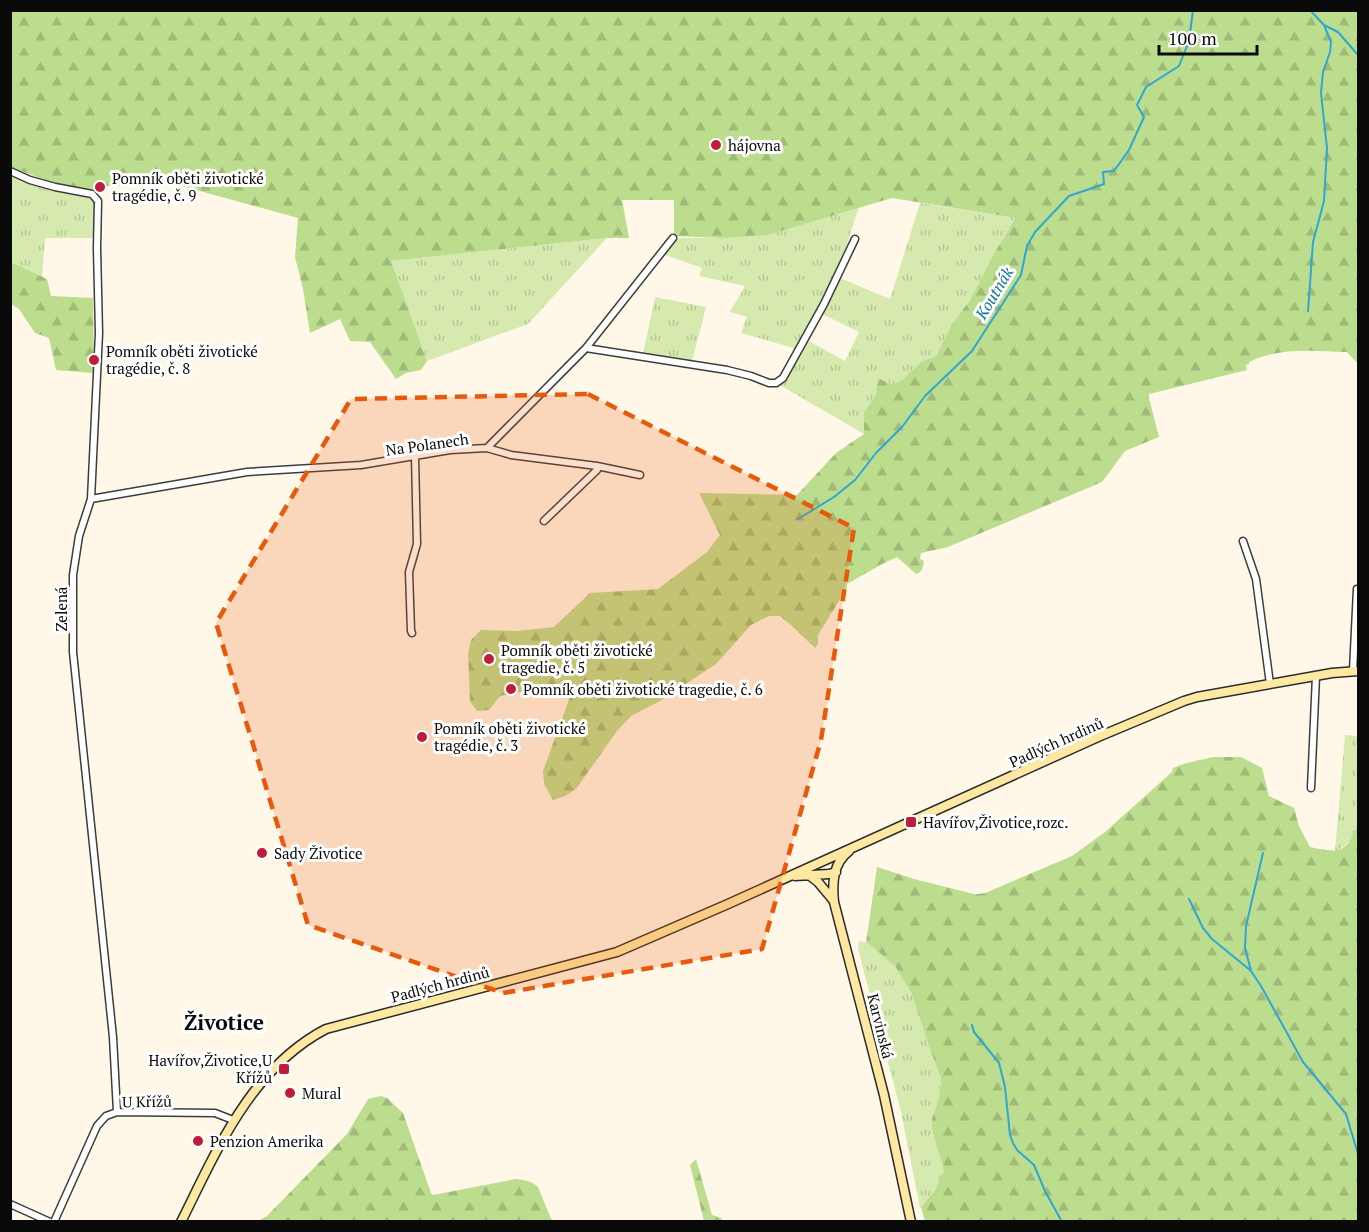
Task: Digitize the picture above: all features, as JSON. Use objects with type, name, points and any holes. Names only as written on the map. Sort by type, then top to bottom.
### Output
[{"type":"main road","name":"Padlých hrdinů","points":[[181,1221],[233,1120],[250,1097],[300,1044],[326,1029],[617,952],[1184,700],[1356,671]]},
{"type":"main road","points":[[817,863],[828,865],[836,872],[843,855],[857,846]]},
{"type":"main road","name":"Padlých hrdinů","points":[[788,877],[836,872]]},
{"type":"main road","name":"Karvinská","points":[[836,872],[833,887],[834,902],[881,1084],[911,1221]]},
{"type":"main road","points":[[809,875],[818,882],[834,902]]},
{"type":"street","name":"Zelená","points":[[10,171],[55,187],[92,194],[98,201],[99,333],[91,499],[79,536],[74,575],[73,652],[113,1037],[117,1112]]},
{"type":"street","name":"Na Polanech","points":[[91,499],[247,472],[361,465],[450,450],[487,448],[586,348],[673,238]]},
{"type":"street","points":[[586,348],[727,370],[776,383],[783,378],[824,304],[855,239]]},
{"type":"street","points":[[487,448],[511,455],[597,466],[640,475]]},
{"type":"street","points":[[412,633],[409,572],[417,544],[416,456]]},
{"type":"street","points":[[544,521],[597,470],[597,466]]},
{"type":"street","points":[[1243,541],[1256,579],[1270,684]]},
{"type":"street","name":"Padlých hrdinů","points":[[1356,671],[1357,589],[1359,590]]},
{"type":"street","points":[[1311,789],[1316,676]]},
{"type":"street","name":"U Křížů","points":[[10,1204],[52,1221],[97,1126],[106,1116],[117,1112],[215,1113],[233,1120]]},
{"type":"highlighted area","points":[[588,394],[854,528],[821,740],[762,949],[503,993],[308,925],[216,623],[351,399]]},
{"type":"green space","points":[[10,11],[1358,11],[1358,364],[1347,352],[1284,352],[1249,362],[1246,365],[1247,370],[1149,394],[1159,437],[1125,451],[1102,482],[948,547],[921,553],[920,559],[924,561],[922,569],[916,574],[897,557],[847,584],[847,588],[818,635],[818,644],[815,648],[780,616],[769,616],[751,625],[716,664],[660,701],[631,716],[617,731],[576,789],[553,800],[544,784],[543,771],[571,694],[569,687],[566,683],[500,696],[489,710],[477,711],[470,701],[468,653],[471,640],[481,630],[517,631],[554,627],[590,593],[658,589],[707,552],[720,535],[699,493],[797,495],[836,453],[864,434],[864,412],[876,396],[878,378],[892,385],[903,379],[921,362],[936,356],[952,324],[970,300],[992,257],[1016,218],[892,198],[767,235],[721,238],[674,236],[674,200],[622,200],[629,238],[607,238],[391,261],[427,361],[421,370],[406,373],[396,379],[370,342],[350,341],[340,319],[310,333],[295,257],[298,218],[182,186],[105,186],[99,193],[55,184],[11,167]]},
{"type":"green space","points":[[11,175],[50,190],[86,195],[95,201],[95,238],[45,238],[42,277],[11,262]]},
{"type":"green space","points":[[860,203],[840,267],[797,349],[741,333],[747,317],[730,312],[745,286],[699,276],[702,268],[665,255],[677,238],[721,238]]},
{"type":"green space","points":[[920,203],[1017,218],[992,257],[970,300],[952,324],[936,356],[921,362],[903,379],[892,385],[878,379],[877,396],[864,412],[864,434],[778,384],[785,379],[809,341],[845,361],[859,332],[822,314],[840,278],[890,299]]},
{"type":"green space","points":[[607,238],[528,324],[427,361],[390,261]]},
{"type":"green space","points":[[11,262],[47,279],[51,296],[93,298],[94,373],[56,370],[49,338],[35,333],[19,309],[11,304]]},
{"type":"green space","points":[[655,297],[706,307],[692,362],[643,354]]},
{"type":"green space","points":[[1345,735],[1358,736],[1358,822],[1350,840],[1335,851]]},
{"type":"green space","points":[[1213,757],[1241,757],[1262,768],[1269,796],[1294,808],[1299,826],[1310,847],[1329,850],[1342,849],[1350,840],[1358,822],[1358,1221],[925,1221],[921,1207],[936,1189],[939,1178],[944,1172],[932,1129],[932,1118],[940,1094],[941,1078],[911,992],[895,966],[866,943],[877,867],[974,894],[985,893],[1072,856],[1105,832],[1172,772],[1173,768]]},
{"type":"green space","points":[[859,941],[868,943],[896,966],[911,992],[941,1078],[940,1094],[932,1118],[932,1129],[944,1165],[944,1172],[939,1178],[936,1189],[920,1208],[901,1112],[858,949]]},
{"type":"green space","points":[[381,1096],[387,1098],[403,1113],[433,1195],[516,1179],[525,1180],[538,1187],[552,1221],[258,1221],[267,1216],[347,1134],[368,1099]]},
{"type":"green space","points":[[696,1159],[712,1215],[723,1221],[704,1221],[690,1165]]},
{"type":"waterway","name":"Koutnák","points":[[798,519],[834,497],[855,480],[876,453],[902,427],[925,396],[972,351],[1021,275],[1027,246],[1035,232],[1069,196],[1104,184],[1103,172],[1114,171],[1129,150],[1144,117],[1137,105],[1146,87],[1179,66],[1189,41],[1193,10]]},
{"type":"waterway","points":[[1310,10],[1324,25],[1338,32],[1358,55]]},
{"type":"waterway","points":[[1308,311],[1313,242],[1324,201],[1327,148],[1321,93],[1323,72],[1331,42],[1324,25]]},
{"type":"waterway","points":[[1263,853],[1246,926],[1245,948],[1251,971],[1303,1062],[1346,1114],[1358,1154]]},
{"type":"waterway","points":[[1189,899],[1203,928],[1212,939],[1250,970]]},
{"type":"waterway","points":[[972,1025],[974,1032],[999,1063],[1013,1143],[1017,1150],[1034,1165],[1062,1222]]},
{"type":"place","name":"hájovna","points":[[716,145]]},
{"type":"place","name":"Pomník oběti životické tragédie, č. 9","points":[[100,187]]},
{"type":"place","name":"Pomník oběti životické tragédie, č. 8","points":[[94,360]]},
{"type":"place","name":"Pomník oběti životické tragedie, č. 5","points":[[489,659]]},
{"type":"place","name":"Pomník oběti životické tragedie, č. 6","points":[[511,689]]},
{"type":"place","name":"Pomník oběti životické tragédie, č. 3","points":[[422,737]]},
{"type":"place","name":"Havířov,Životice,rozc.","points":[[911,822]]},
{"type":"place","name":"Sady Životice","points":[[262,853]]},
{"type":"place","name":"Havířov,Životice,U Křížů","points":[[284,1069]]},
{"type":"place","name":"Mural","points":[[290,1093]]},
{"type":"place","name":"Penzion Amerika","points":[[198,1141]]},
{"type":"district","name":"Životice","points":[[224,1022]]}]
